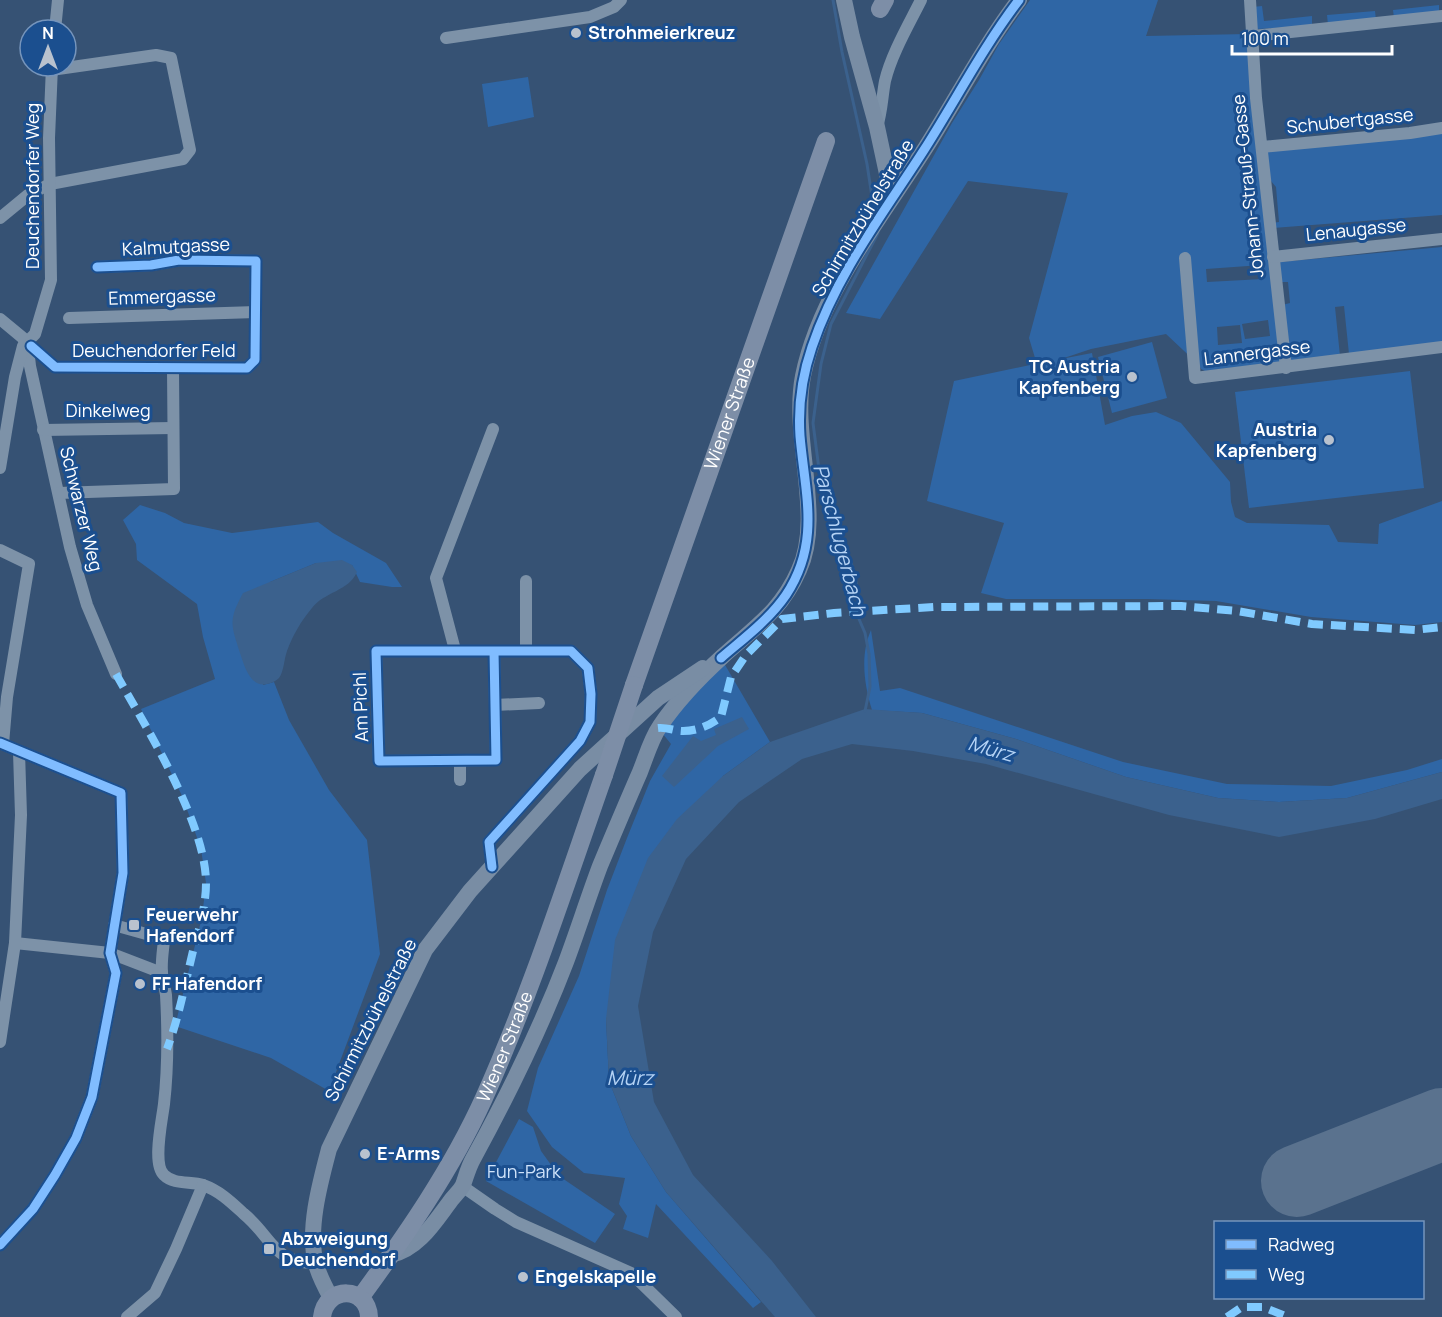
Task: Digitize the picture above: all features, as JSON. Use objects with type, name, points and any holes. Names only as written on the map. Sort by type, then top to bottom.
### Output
[{"type":"main road","points":[[844,0],[877,127],[892,197]]},
{"type":"main road","name":"Schirmitzbühelstraße","points":[[315,1260],[314,1220],[328,1149],[425,950],[470,891],[580,769],[658,698],[721,658],[771,615],[786,595],[805,558],[808,538],[808,511],[800,435],[800,394],[803,374],[833,293],[943,119],[994,33],[1019,0]]},
{"type":"main road","name":"Wiener Straße","points":[[360,1298],[392,1255],[445,1173],[484,1099],[536,969],[826,141]]},
{"type":"main road","points":[[392,1255],[400,1253],[423,1235],[462,1186],[467,1170],[508,1095],[556,985],[600,867],[658,728],[721,658]]},
{"type":"main road","points":[[636,718],[658,728]]},
{"type":"main road","points":[[315,1260],[331,1298]]},
{"type":"main road","points":[[322,1317],[324,1306],[331,1298],[344,1293],[360,1298],[365,1303],[369,1317]]},
{"type":"street","points":[[57,18],[58,0]]},
{"type":"street","points":[[877,127],[883,110],[885,81],[921,0]]},
{"type":"street","name":"Johann-Strauß-Gasse","points":[[1250,0],[1262,147],[1286,368]]},
{"type":"street","points":[[446,38],[590,17],[616,2]]},
{"type":"street","points":[[1253,36],[1442,16]]},
{"type":"street","points":[[0,218],[28,195],[50,184],[183,159],[190,150],[171,58],[156,55],[78,65]]},
{"type":"street","name":"Deuchendorfer Weg","points":[[0,468],[7,421],[27,343],[35,334],[51,280],[49,138],[52,78]]},
{"type":"street","name":"Schubertgasse","points":[[1262,147],[1364,139],[1442,128]]},
{"type":"street","name":"Lenaugasse","points":[[1273,257],[1442,239]]},
{"type":"street","name":"Lannergasse","points":[[1185,258],[1195,378],[1442,347]]},
{"type":"street","name":"Kalmutgasse","points":[[97,267],[151,265],[179,260],[256,261]]},
{"type":"street","name":"Deuchendorfer Feld","points":[[0,319],[55,367],[247,368],[255,360],[256,261]]},
{"type":"street","name":"Emmergasse","points":[[69,318],[256,312]]},
{"type":"street","name":"Schwarzer Weg","points":[[27,343],[43,430],[70,547],[87,605],[116,674]]},
{"type":"street","points":[[58,493],[174,489],[173,369]]},
{"type":"street","name":"Dinkelweg","points":[[43,430],[173,428]]},
{"type":"street","points":[[456,650],[436,578],[493,429]]},
{"type":"street","points":[[0,550],[28,564],[2,743],[121,793],[123,873],[110,953],[116,973],[92,1097],[76,1138],[55,1175],[33,1209],[0,1245]]},
{"type":"street","points":[[526,581],[526,651]]},
{"type":"street","name":"Am Pichl","points":[[492,867],[489,842],[580,741],[590,722],[591,694],[588,669],[571,651],[456,650],[376,651],[379,761],[460,762],[496,760],[494,651]]},
{"type":"street","points":[[495,705],[539,703]]},
{"type":"street","points":[[0,1042],[15,944],[21,815],[19,752]]},
{"type":"street","points":[[460,762],[460,780]]},
{"type":"street","points":[[114,925],[164,940],[162,972],[166,994],[167,1048],[158,1154],[159,1167],[163,1175],[171,1180],[202,1185],[220,1193],[247,1216],[286,1258],[305,1263],[315,1260]]},
{"type":"street","points":[[15,944],[110,953],[162,972]]},
{"type":"street","points":[[127,1317],[155,1293],[177,1249],[202,1185]]},
{"type":"street","points":[[462,1186],[516,1222],[631,1274],[676,1317]]},
{"type":"green space","points":[[1030,0],[1158,0],[1146,36],[1248,34],[1281,362],[1205,371],[1166,334],[1091,349],[1061,359],[1092,353],[1105,425],[1132,416],[1156,412],[1181,423],[1230,482],[1231,502],[1235,517],[1247,523],[1329,525],[1338,542],[1378,544],[1379,524],[1442,501],[1442,622],[1415,625],[1311,617],[1216,601],[1006,599],[981,593],[1004,523],[927,501],[954,381],[1049,361],[1035,358],[1029,338],[1068,193],[968,181],[880,319],[846,313],[999,44]],"holes":[[[1262,265],[1263,279],[1207,282],[1206,269]],[[1268,320],[1270,336],[1245,339],[1242,324]],[[1240,325],[1242,343],[1218,345],[1217,327]]]},
{"type":"green space","points":[[1439,5],[1439,13],[1394,18],[1393,10]]},
{"type":"green space","points":[[1262,6],[1264,21],[1312,16],[1312,26],[1256,29],[1253,7]]},
{"type":"green space","points":[[1375,11],[1376,20],[1328,25],[1327,15]]},
{"type":"green space","points":[[528,77],[534,117],[488,127],[482,84]]},
{"type":"green space","points":[[1442,131],[1442,215],[1273,228],[1272,223],[1279,222],[1276,187],[1267,176],[1267,151]]},
{"type":"green space","points":[[1442,247],[1442,342],[1349,354],[1344,306],[1335,307],[1340,356],[1291,361],[1282,305],[1290,303],[1288,282],[1279,282],[1278,264],[1280,262]]},
{"type":"green space","name":"TC Austria Kapfenberg","points":[[1152,342],[1167,398],[1112,413],[1098,357]]},
{"type":"green space","name":"Austria Kapfenberg","points":[[1410,371],[1424,488],[1249,508],[1235,392]]},
{"type":"green space","points":[[140,505],[165,513],[184,523],[232,533],[318,522],[386,563],[402,587],[360,582],[352,565],[316,563],[270,582],[263,685],[274,682],[289,720],[329,790],[367,840],[380,954],[329,1091],[271,1058],[175,1026],[202,917],[206,883],[201,849],[183,798],[141,709],[215,679],[203,637],[197,604],[137,560],[136,544],[123,520]]},
{"type":"green space","points":[[871,630],[880,691],[900,688],[1123,762],[1227,784],[1331,786],[1407,770],[1442,759],[1442,772],[1347,798],[1279,802],[1218,798],[1126,777],[1016,739],[922,713],[872,710],[864,670],[865,649]]},
{"type":"green space","points":[[721,658],[770,742],[723,776],[606,1019],[609,1081],[631,1136],[666,1192],[761,1302],[753,1308],[656,1204],[648,1238],[623,1229],[627,1216],[619,1204],[625,1178],[584,1173],[552,1147],[527,1111],[538,1068],[579,976],[607,890],[627,838],[650,781],[671,744],[658,728]]},
{"type":"green space","name":"Fun-Park","points":[[519,1119],[533,1127],[541,1151],[559,1176],[615,1214],[595,1243],[486,1181]]},
{"type":"water","points":[[342,560],[352,565],[357,572],[353,578],[342,588],[323,598],[308,613],[292,639],[279,678],[267,684],[256,683],[246,669],[232,623],[243,593],[316,563]]},
{"type":"water","name":"Mürz","points":[[865,709],[922,713],[1016,739],[1126,777],[1218,798],[1279,802],[1347,798],[1442,772],[1442,799],[1375,819],[1279,837],[1169,815],[986,764],[913,751],[852,744],[802,759],[739,802],[686,859],[653,932],[638,1006],[654,1102],[693,1175],[772,1261],[816,1317],[775,1317],[666,1192],[631,1136],[609,1081],[606,1019],[615,940],[648,858],[677,819],[723,776],[770,742]]},
{"type":"water","points":[[742,717],[749,729],[718,746],[674,787],[662,776],[693,736],[701,741],[716,735],[714,729]]},
{"type":"waterway","name":"Parschlugerbach","points":[[833,0],[867,164],[874,210]]},
{"type":"waterway","name":"Parschlugerbach","points":[[865,711],[870,687],[869,654],[865,633],[859,619],[856,580],[850,559],[835,526],[820,477],[813,423],[821,364],[831,324],[878,233]]},
{"type":"runway","points":[[1297,1181],[1442,1124]]},
{"type":"marked path","points":[[658,728],[694,730],[721,717],[731,677],[746,655],[782,619],[834,613],[934,607],[1181,606],[1237,611],[1312,624],[1415,630],[1442,627]]},
{"type":"marked path","points":[[116,674],[172,776],[196,832],[203,859],[206,883],[203,909],[167,1049]]},
{"type":"marked path","points":[[1227,1317],[1242,1307],[1263,1307],[1288,1317]]},
{"type":"cycle path","points":[[721,658],[772,613],[786,595],[804,556],[808,517],[800,436],[800,402],[803,380],[822,320],[862,245],[924,150],[993,36],[1019,0]]},
{"type":"cycle path","points":[[31,346],[55,367],[247,368],[255,360],[256,261],[179,260],[151,265],[97,267]]},
{"type":"cycle path","points":[[492,867],[489,842],[580,741],[590,722],[591,694],[588,668],[571,651],[376,651],[379,761],[496,760],[494,651]]},
{"type":"cycle path","points":[[0,743],[121,793],[123,873],[110,953],[116,973],[92,1097],[76,1138],[55,1175],[33,1209],[0,1245]]},
{"type":"place","name":"Strohmeierkreuz","points":[[576,33]]},
{"type":"place","name":"TC Austria Kapfenberg","points":[[1132,377]]},
{"type":"place","name":"Austria Kapfenberg","points":[[1329,440]]},
{"type":"place","name":"Feuerwehr Hafendorf","points":[[134,925]]},
{"type":"place","name":"FF Hafendorf","points":[[140,984]]},
{"type":"place","name":"E-Arms","points":[[365,1154]]},
{"type":"place","name":"Abzweigung Deuchendorf","points":[[269,1249]]},
{"type":"place","name":"Engelskapelle","points":[[523,1277]]}]
